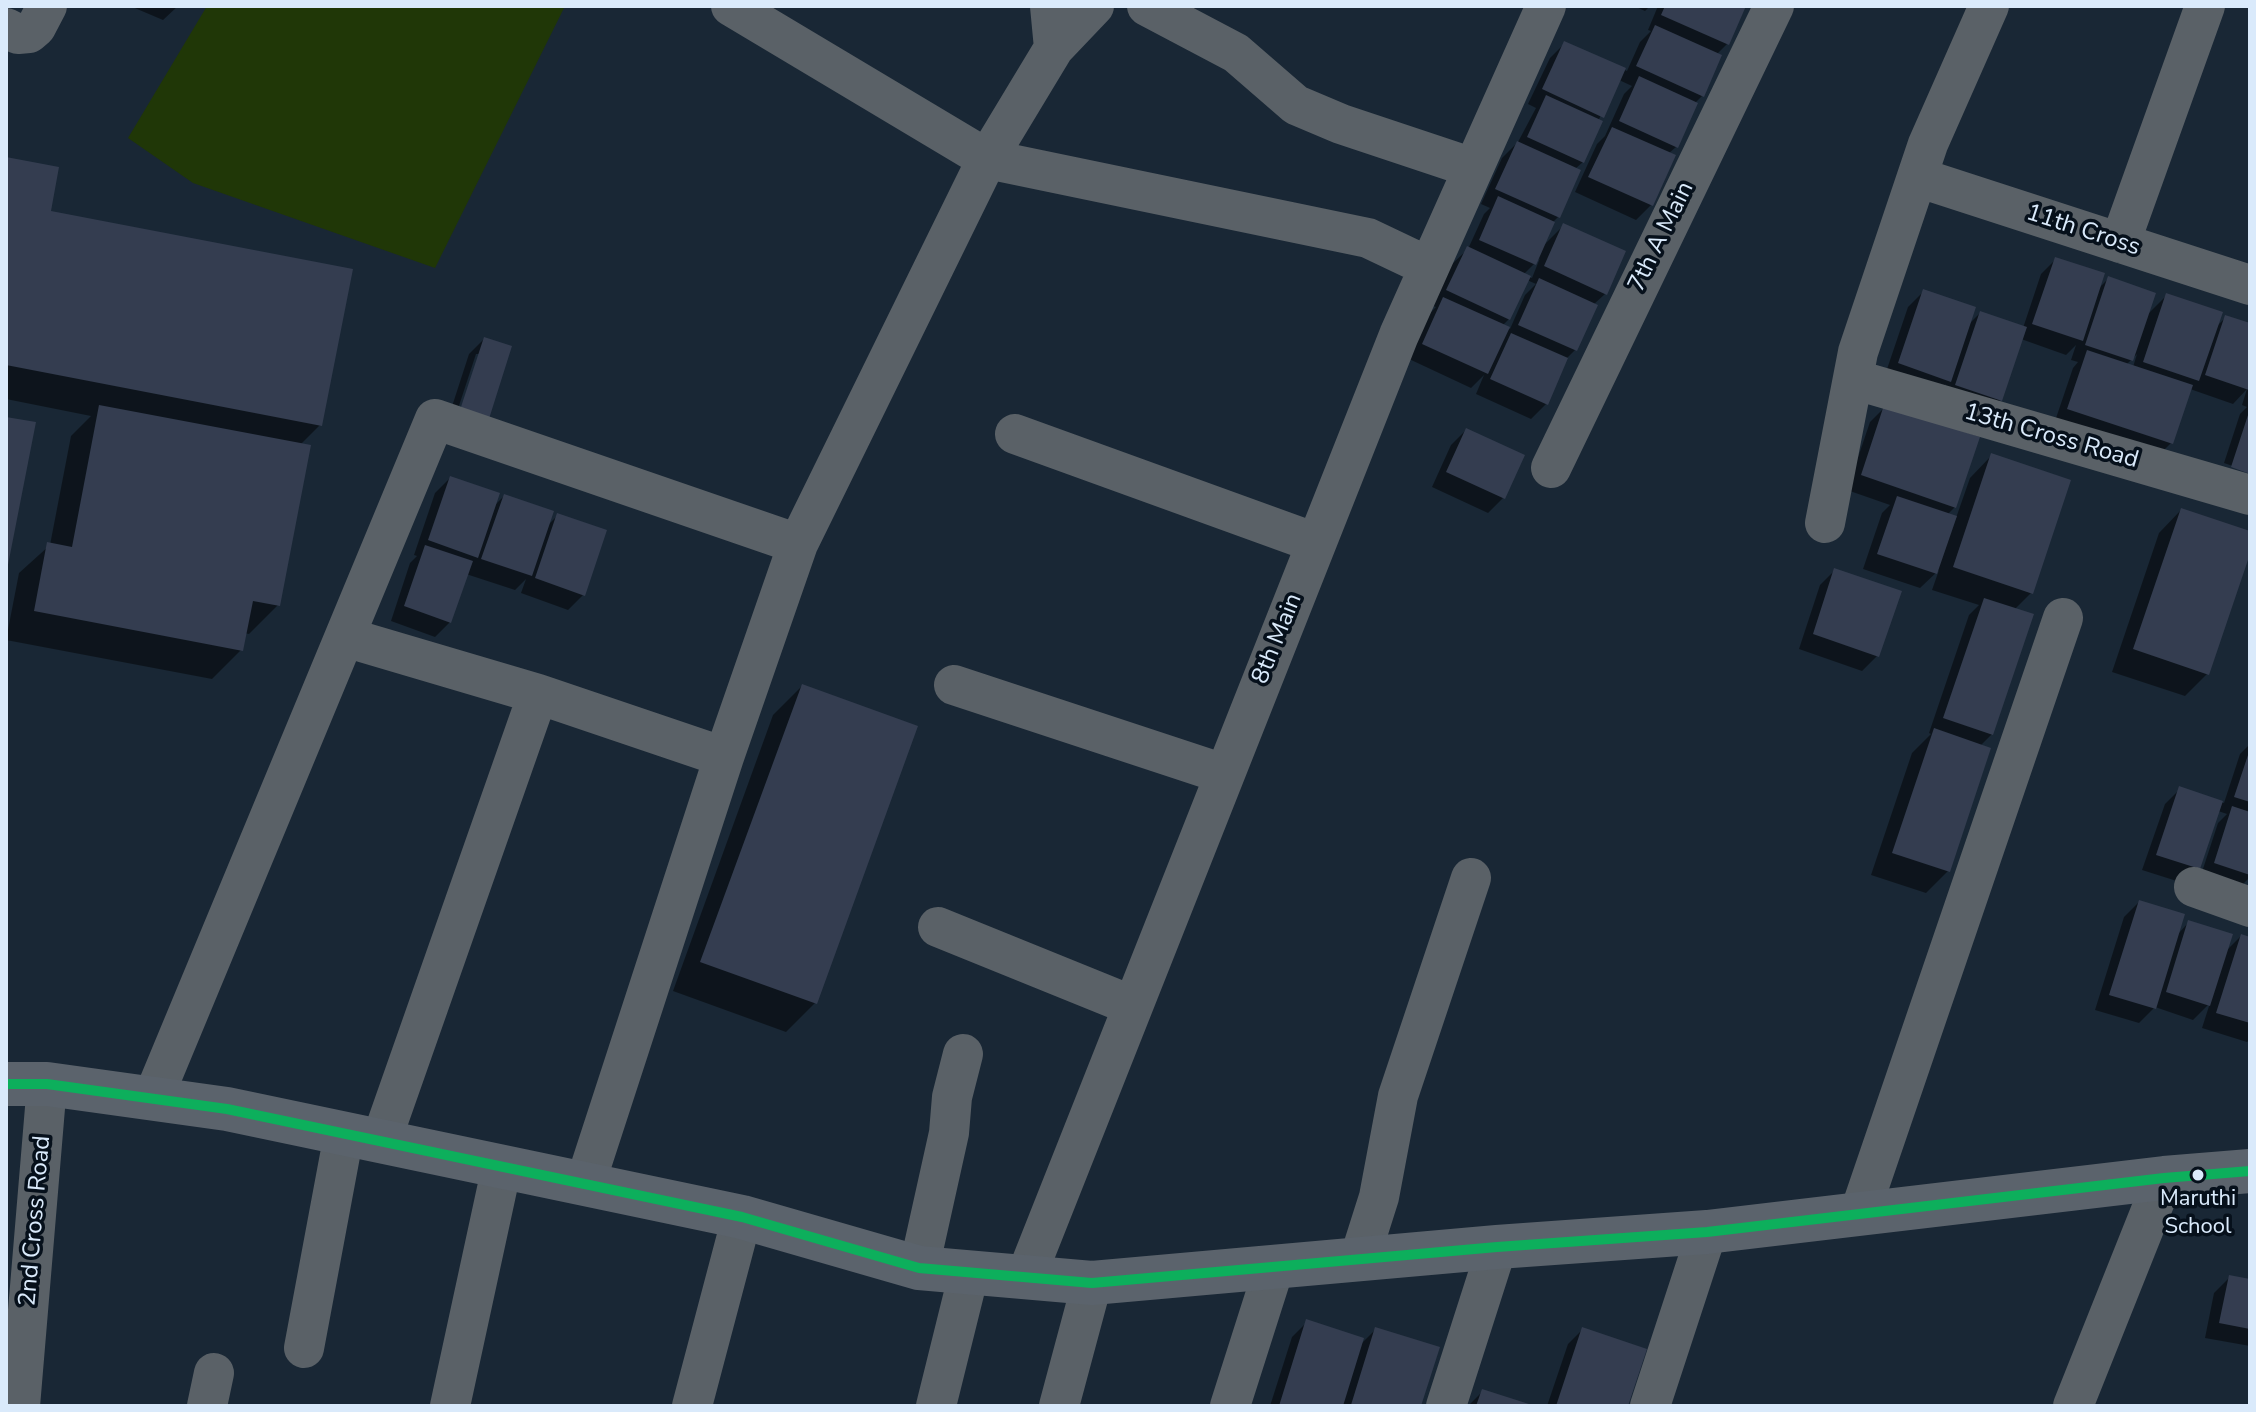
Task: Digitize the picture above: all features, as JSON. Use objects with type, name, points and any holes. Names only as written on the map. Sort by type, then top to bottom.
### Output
[{"type":"street","points":[[6,28],[18,34],[29,33],[36,27],[47,6]]},
{"type":"street","points":[[731,6],[987,159],[1368,238],[1429,267]]},
{"type":"street","points":[[1050,6],[1054,48]]},
{"type":"street","points":[[585,1184],[724,757],[798,544],[987,159],[1054,48],[1094,6]]},
{"type":"street","points":[[1147,6],[1236,53],[1296,105],[1341,124],[1473,168]]},
{"type":"street","name":"8th Main","points":[[1025,1279],[1316,543],[1429,267],[1546,6]]},
{"type":"street","name":"7th A Main","points":[[1551,468],[1774,6]]},
{"type":"street","points":[[1825,523],[1858,352],[1928,144],[1989,6]]},
{"type":"street","points":[[2120,243],[2205,6]]},
{"type":"street","name":"11th Cross","points":[[1917,177],[2250,285]]},
{"type":"street","name":"13th Cross Road","points":[[1853,379],[2250,495]]},
{"type":"street","points":[[153,1098],[435,419],[798,544]]},
{"type":"street","points":[[1015,434],[1316,543]]},
{"type":"street","points":[[1859,1215],[2063,618]]},
{"type":"street","points":[[345,637],[538,694],[724,757]]},
{"type":"street","points":[[954,685],[1224,774]]},
{"type":"street","points":[[304,1348],[362,1138],[538,694]]},
{"type":"street","points":[[1359,1260],[1379,1197],[1398,1096],[1471,878]]},
{"type":"street","points":[[2194,887],[2250,907]]},
{"type":"street","points":[[938,927],[1133,1006]]},
{"type":"street","points":[[919,1268],[963,1054]]},
{"type":"street","points":[[26,1084],[227,1109],[742,1217],[919,1268],[1092,1283],[1497,1247],[1707,1232],[2164,1178],[2250,1171]]},
{"type":"street","name":"2nd Cross Road","points":[[20,1406],[26,1084]]},
{"type":"street","points":[[450,1406],[502,1166]]},
{"type":"street","points":[[2073,1406],[2164,1178]]},
{"type":"street","points":[[692,1406],[742,1217]]},
{"type":"street","points":[[1650,1406],[1707,1232]]},
{"type":"street","points":[[1446,1406],[1497,1247]]},
{"type":"street","points":[[1230,1406],[1274,1268]]},
{"type":"street","points":[[936,1406],[969,1273]]},
{"type":"street","points":[[1059,1406],[1092,1283]]},
{"type":"green space","points":[[207,6],[565,6],[435,268],[193,183],[128,138]]},
{"type":"building","points":[[1665,6],[1746,6],[1729,45],[1661,15]]},
{"type":"building","points":[[1655,25],[1722,55],[1704,97],[1636,66]]},
{"type":"building","points":[[1564,41],[1626,68],[1604,118],[1542,89]]},
{"type":"building","points":[[1639,76],[1698,103],[1678,148],[1619,121]]},
{"type":"building","points":[[1546,95],[1603,121],[1584,163],[1527,137]]},
{"type":"building","points":[[1612,127],[1676,155],[1653,206],[1588,177]]},
{"type":"building","points":[[1517,141],[1581,170],[1560,218],[1495,189]]},
{"type":"building","points":[[6,157],[59,167],[51,211],[353,269],[322,426],[6,365]]},
{"type":"building","points":[[1498,196],[1555,222],[1536,265],[1479,240]]},
{"type":"building","points":[[1563,223],[1626,251],[1607,295],[1544,266]]},
{"type":"building","points":[[1467,246],[1531,276],[1510,320],[1446,290]]},
{"type":"building","points":[[2055,257],[2105,273],[2083,341],[2032,324]]},
{"type":"building","points":[[2108,276],[2156,293],[2133,361],[2085,345]]},
{"type":"building","points":[[1539,278],[1598,305],[1577,351],[1518,325]]},
{"type":"building","points":[[1923,289],[1976,307],[1951,382],[1898,363]]},
{"type":"building","points":[[2166,293],[2223,312],[2199,381],[2143,362]]},
{"type":"building","points":[[1443,297],[1510,327],[1488,374],[1422,344]]},
{"type":"building","points":[[1980,311],[2027,327],[2002,401],[1955,385]]},
{"type":"building","points":[[2225,315],[2250,323],[2249,390],[2205,375]]},
{"type":"building","points":[[1511,333],[1568,358],[1548,405],[1490,379]]},
{"type":"building","points":[[484,337],[512,346],[488,422],[459,413]]},
{"type":"building","points":[[2087,350],[2193,385],[2173,444],[2067,409]]},
{"type":"building","points":[[99,405],[311,445],[280,606],[253,601],[243,651],[34,611],[47,542],[72,547]]},
{"type":"building","points":[[1884,405],[1980,437],[1956,508],[1861,475]]},
{"type":"building","points":[[2250,412],[2250,474],[2231,467]]},
{"type":"building","points":[[6,417],[36,422],[7,570],[6,569]]},
{"type":"building","points":[[1466,428],[1525,455],[1505,499],[1446,472]]},
{"type":"building","points":[[1991,453],[2071,480],[2033,594],[1953,567]]},
{"type":"building","points":[[450,476],[500,493],[478,558],[428,540]]},
{"type":"building","points":[[504,494],[554,511],[532,576],[481,559]]},
{"type":"building","points":[[1897,496],[1957,516],[1937,574],[1877,554]]},
{"type":"building","points":[[2181,508],[2250,531],[2250,554],[2209,675],[2133,649]]},
{"type":"building","points":[[557,513],[607,530],[585,596],[535,578]]},
{"type":"building","points":[[425,545],[473,561],[451,623],[404,606]]},
{"type":"building","points":[[1834,568],[1902,591],[1879,657],[1813,634]]},
{"type":"building","points":[[1984,598],[2034,614],[1993,735],[1943,718]]},
{"type":"building","points":[[802,684],[918,726],[817,1004],[700,962]]},
{"type":"building","points":[[1934,728],[1991,748],[1950,872],[1892,853]]},
{"type":"building","points":[[2250,752],[2250,802],[2234,797]]},
{"type":"building","points":[[2179,786],[2223,801],[2200,869],[2156,855]]},
{"type":"building","points":[[2232,806],[2250,812],[2250,875],[2214,863]]},
{"type":"building","points":[[2139,900],[2185,914],[2156,1009],[2109,995]]},
{"type":"building","points":[[2188,920],[2233,934],[2210,1006],[2166,992]]},
{"type":"building","points":[[2241,934],[2250,937],[2250,1023],[2216,1013]]},
{"type":"building","points":[[2229,1275],[2250,1279],[2250,1329],[2219,1323]]},
{"type":"building","points":[[1306,1319],[1364,1338],[1343,1406],[1279,1406]]},
{"type":"building","points":[[1375,1327],[1440,1347],[1421,1406],[1351,1405]]},
{"type":"building","points":[[1582,1327],[1647,1349],[1628,1406],[1556,1406]]},
{"type":"building","points":[[1482,1389],[1532,1405],[1532,1406],[1476,1406]]},
{"type":"transit line","points":[[6,1084],[47,1084],[227,1109],[742,1217],[919,1268],[1092,1283],[1497,1247],[1707,1232],[2164,1178],[2250,1171]]},
{"type":"place","name":"Maruthi School","points":[[2198,1175]]}]
